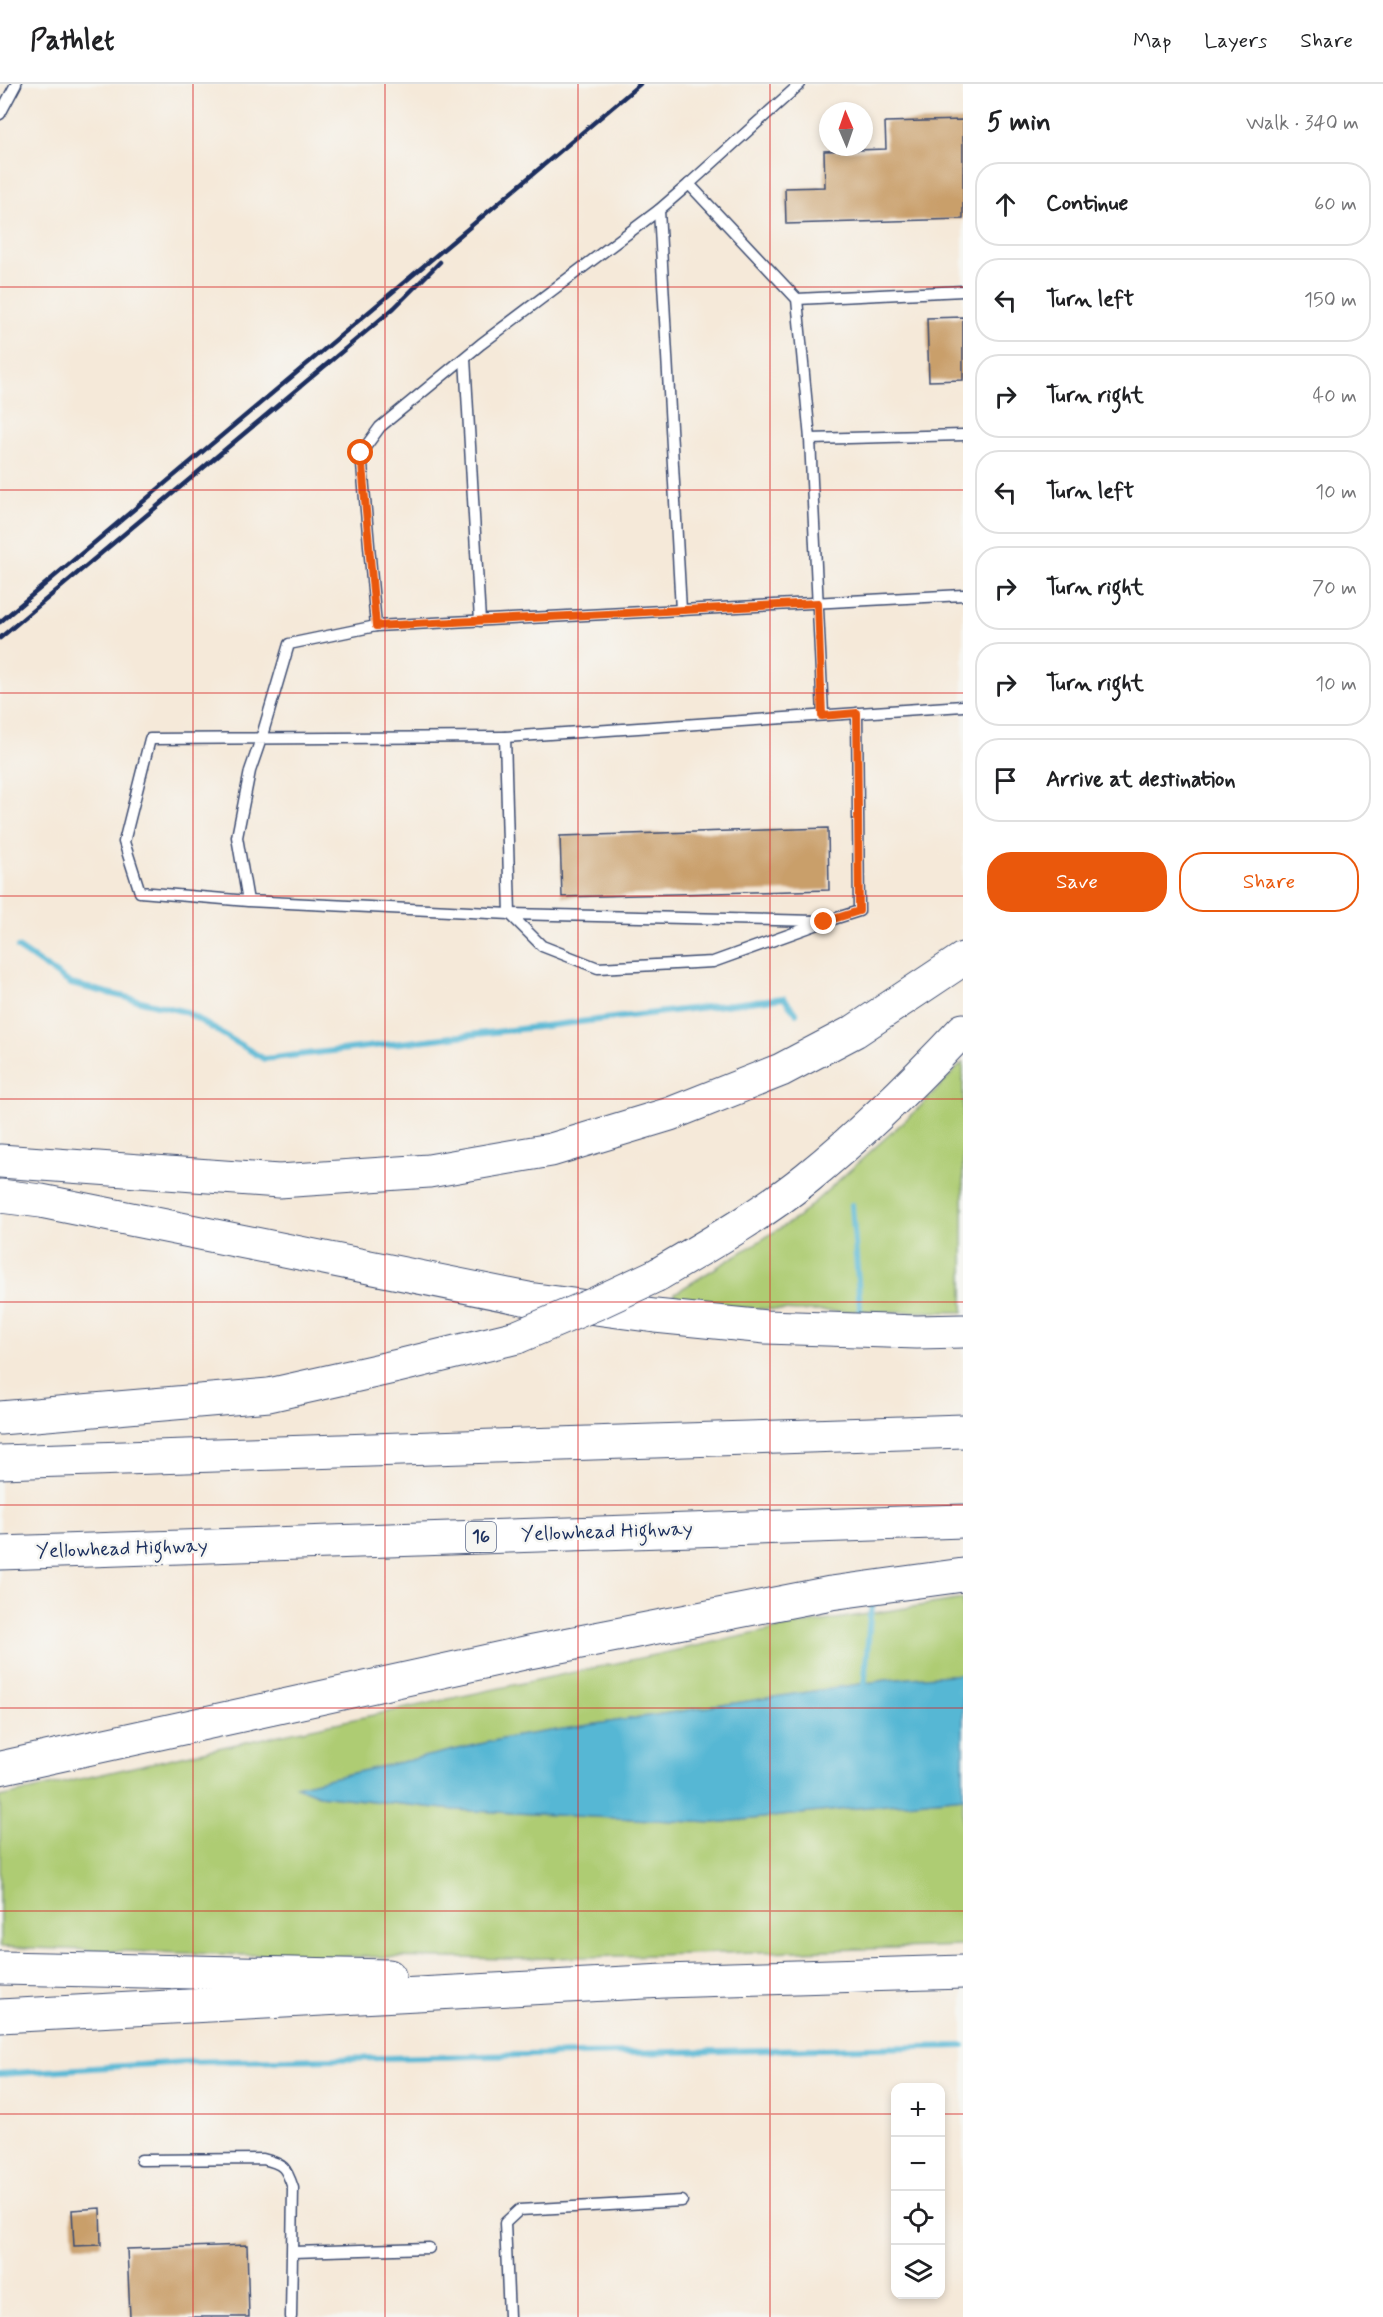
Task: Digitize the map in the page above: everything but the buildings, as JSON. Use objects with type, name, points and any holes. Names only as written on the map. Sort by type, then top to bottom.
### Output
[{"type":"highway","points":[[0,1161],[279,1181],[429,1172],[551,1150],[670,1114],[781,1070],[855,1031],[963,959]]},
{"type":"highway","points":[[0,1418],[269,1395],[517,1337],[657,1275],[703,1248],[806,1179],[868,1126],[963,1030]]},
{"type":"highway","points":[[0,1196],[41,1201],[528,1299],[656,1316],[766,1327],[917,1332],[963,1331]]},
{"type":"highway","points":[[0,1462],[963,1431]]},
{"type":"highway","name":"Yellowhead Highway","points":[[0,1553],[963,1521]]},
{"type":"highway","points":[[0,1768],[529,1652],[831,1593],[963,1575]]},
{"type":"highway","points":[[0,1968],[664,1981]]},
{"type":"highway","points":[[0,2016],[664,1981],[963,1972]]},
{"type":"lane","points":[[0,114],[16,84]]},
{"type":"lane","points":[[376,626],[361,453],[380,427],[465,358],[659,210],[800,84]]},
{"type":"lane","points":[[689,184],[797,299],[810,439],[822,716]]},
{"type":"lane","points":[[659,210],[681,610]]},
{"type":"lane","points":[[797,299],[963,291]]},
{"type":"lane","points":[[465,358],[480,621]]},
{"type":"lane","points":[[810,439],[963,435]]},
{"type":"lane","points":[[248,901],[237,837],[250,771],[289,644],[376,626],[963,595]]},
{"type":"lane","points":[[824,922],[510,914],[248,901],[140,892],[124,842],[150,739],[505,737],[963,706]]},
{"type":"lane","points":[[505,737],[510,914],[542,946],[598,968],[713,962],[859,911],[857,713]]},
{"type":"lane","points":[[141,2160],[263,2159],[279,2163],[287,2172],[293,2188],[291,2317]]},
{"type":"lane","points":[[509,2317],[505,2223],[519,2210],[682,2201]]},
{"type":"lane","points":[[293,2252],[429,2248]]},
{"type":"green space","points":[[963,1062],[963,1312],[797,1311],[672,1303],[675,1293],[797,1218],[923,1104]]},
{"type":"green space","points":[[963,1599],[963,1674],[886,1680],[511,1737],[297,1786],[319,1795],[455,1810],[714,1823],[963,1797],[963,1946],[519,1959],[245,1955],[0,1947],[0,1797],[218,1748],[786,1627]]},
{"type":"water","points":[[963,1674],[963,1797],[714,1823],[455,1810],[319,1795],[296,1786],[511,1737],[886,1680]]},
{"type":"waterway","points":[[18,948],[71,984],[186,1012],[264,1059],[784,998],[796,1013]]},
{"type":"waterway","points":[[852,1205],[861,1321]]},
{"type":"waterway","points":[[864,1689],[873,1604]]},
{"type":"waterway","points":[[0,2074],[185,2062],[963,2046]]},
{"type":"railway","points":[[0,622],[640,84]]},
{"type":"railway","points":[[0,638],[394,308],[440,262]]},
{"type":"route","points":[[361,453],[376,626],[818,603],[822,716],[857,713],[859,911],[824,922]]}]
